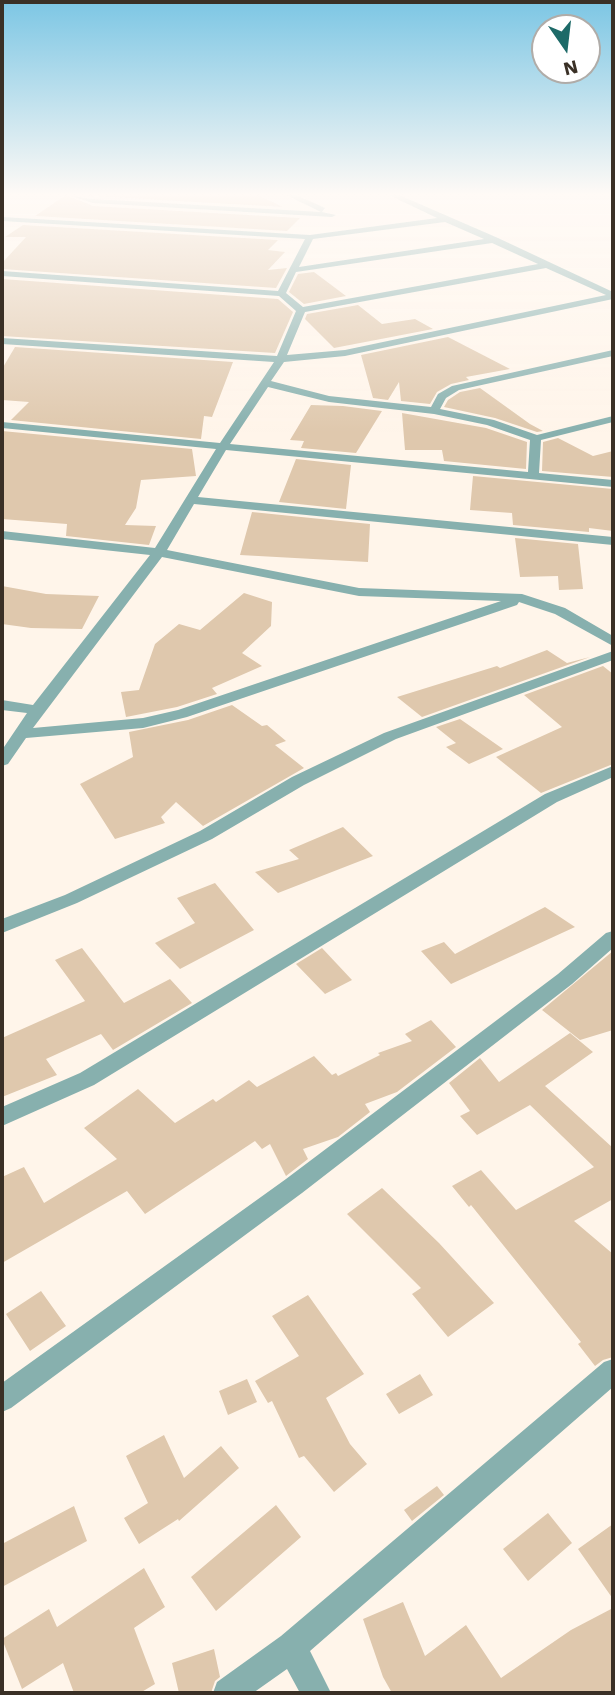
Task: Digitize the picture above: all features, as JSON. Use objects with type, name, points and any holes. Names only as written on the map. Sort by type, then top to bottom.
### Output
[{"type":"street","points":[[17,274],[281,294],[301,310],[498,274]]},
{"type":"street","points":[[281,294],[291,274]]},
{"type":"street","points":[[568,274],[613,295]]},
{"type":"street","points":[[2,341],[280,359],[345,353],[613,295]]},
{"type":"street","points":[[2,761],[37,710],[159,552],[280,359],[301,310]]},
{"type":"street","points":[[434,411],[442,396],[456,388],[613,352]]},
{"type":"street","points":[[265,383],[329,399],[434,411],[490,422],[536,438],[613,419]]},
{"type":"street","points":[[2,425],[613,484]]},
{"type":"street","points":[[533,475],[536,438]]},
{"type":"street","points":[[190,500],[613,541]]},
{"type":"street","points":[[2,535],[159,552],[359,592],[522,598],[561,611],[613,642]]},
{"type":"street","points":[[19,734],[143,723],[182,714],[522,598]]},
{"type":"street","points":[[2,926],[71,899],[206,835],[298,782],[390,736],[613,655]]},
{"type":"street","points":[[2,705],[37,710]]},
{"type":"street","points":[[2,1116],[87,1079],[551,798],[613,771]]},
{"type":"street","points":[[2,1399],[294,1186],[565,979],[613,938]]},
{"type":"street","points":[[228,1693],[292,1647],[613,1371]]},
{"type":"street","points":[[292,1647],[316,1693]]},
{"type":"building","points":[[76,274],[284,274],[276,288]]},
{"type":"building","points":[[298,274],[317,274],[346,296],[304,304],[289,292]]},
{"type":"building","points":[[2,279],[278,299],[293,312],[275,353],[2,336]]},
{"type":"building","points":[[358,305],[382,324],[415,319],[433,329],[334,348],[305,319],[307,314]]},
{"type":"building","points":[[448,337],[510,369],[466,377],[469,380],[451,384],[437,392],[430,404],[401,401],[399,382],[388,400],[373,398],[361,355]]},
{"type":"building","points":[[15,347],[233,362],[212,417],[204,416],[201,439],[11,420],[29,402],[2,400],[2,369]]},
{"type":"building","points":[[480,388],[543,431],[537,432],[495,418],[444,407],[448,400],[460,392]]},
{"type":"building","points":[[311,405],[382,411],[356,453],[301,448],[304,441],[290,440]]},
{"type":"building","points":[[402,413],[486,428],[527,442],[526,469],[444,461],[442,450],[405,450]]},
{"type":"building","points":[[2,431],[192,449],[196,476],[141,480],[136,508],[125,525],[156,526],[149,545],[66,536],[67,524],[2,519]]},
{"type":"building","points":[[558,438],[593,456],[613,451],[613,477],[542,471],[543,442]]},
{"type":"building","points":[[296,459],[351,465],[346,509],[279,502]]},
{"type":"building","points":[[473,476],[613,489],[613,531],[589,528],[589,532],[513,525],[512,513],[470,510]]},
{"type":"building","points":[[252,512],[370,524],[368,562],[240,555]]},
{"type":"building","points":[[515,538],[578,544],[583,589],[559,590],[558,576],[520,577]]},
{"type":"building","points":[[2,586],[46,594],[99,596],[82,629],[31,628],[2,624]]},
{"type":"building","points":[[244,593],[272,602],[271,626],[242,653],[262,666],[212,688],[217,694],[177,707],[126,717],[121,692],[139,690],[155,644],[179,624],[200,630]]},
{"type":"building","points":[[547,650],[567,663],[590,657],[422,717],[397,697],[497,666],[500,668]]},
{"type":"building","points":[[603,666],[613,674],[613,764],[541,793],[496,757],[562,727],[524,695]]},
{"type":"building","points":[[232,705],[262,726],[267,725],[286,741],[275,745],[304,768],[203,826],[176,802],[161,817],[165,823],[115,839],[80,784],[133,757],[129,732],[188,720]]},
{"type":"building","points":[[460,719],[503,749],[469,764],[446,747],[456,743],[436,727]]},
{"type":"building","points":[[343,827],[373,856],[278,893],[255,872],[299,859],[289,850]]},
{"type":"building","points":[[215,883],[254,930],[180,969],[155,943],[195,923],[177,898]]},
{"type":"building","points":[[545,907],[575,927],[451,984],[421,951],[444,942],[455,954]]},
{"type":"building","points":[[82,948],[124,1003],[170,979],[192,1003],[113,1050],[101,1034],[46,1059],[57,1075],[2,1097],[2,1038],[85,1001],[55,960]]},
{"type":"building","points":[[322,948],[352,980],[325,994],[296,964]]},
{"type":"building","points":[[613,951],[613,1030],[580,1040],[542,1010]]},
{"type":"building","points":[[431,1020],[456,1047],[397,1092],[365,1104],[370,1112],[338,1137],[303,1149],[308,1159],[286,1176],[270,1144],[262,1149],[255,1141],[145,1214],[127,1191],[2,1263],[2,1177],[24,1167],[44,1203],[117,1159],[84,1128],[138,1089],[175,1123],[213,1099],[216,1102],[249,1080],[257,1087],[314,1056],[332,1075],[336,1073],[338,1076],[380,1055],[378,1053],[412,1041],[405,1034]]},
{"type":"building","points":[[570,1033],[593,1052],[545,1086],[613,1148],[613,1199],[574,1221],[613,1254],[613,1357],[595,1366],[578,1344],[581,1342],[471,1205],[469,1207],[452,1186],[481,1170],[516,1210],[594,1167],[530,1105],[477,1135],[460,1116],[470,1111],[449,1083],[480,1058],[499,1082]]},
{"type":"building","points":[[382,1188],[439,1243],[494,1303],[448,1337],[412,1294],[421,1288],[347,1214]]},
{"type":"building","points":[[41,1291],[66,1326],[30,1351],[6,1314]]},
{"type":"building","points":[[308,1295],[364,1374],[326,1398],[350,1444],[367,1464],[334,1492],[304,1456],[299,1458],[272,1401],[268,1403],[255,1381],[299,1356],[272,1316]]},
{"type":"building","points":[[420,1374],[433,1395],[399,1414],[386,1394]]},
{"type":"building","points":[[247,1379],[257,1402],[228,1415],[219,1391]]},
{"type":"building","points":[[164,1435],[184,1478],[221,1446],[239,1468],[179,1521],[178,1519],[139,1544],[124,1518],[148,1503],[126,1456]]},
{"type":"building","points":[[437,1486],[444,1495],[412,1521],[404,1510]]},
{"type":"building","points":[[276,1505],[301,1537],[216,1611],[191,1577]]},
{"type":"building","points":[[74,1506],[87,1541],[2,1587],[2,1544]]},
{"type":"building","points":[[548,1513],[572,1543],[528,1581],[503,1549]]},
{"type":"building","points":[[613,1524],[613,1599],[578,1549]]},
{"type":"building","points":[[144,1568],[165,1607],[134,1628],[155,1684],[140,1693],[74,1693],[63,1663],[22,1689],[2,1639],[49,1609],[57,1627]]},
{"type":"building","points":[[403,1602],[425,1656],[466,1625],[501,1678],[571,1630],[613,1608],[613,1693],[392,1693],[383,1677],[363,1619]]},
{"type":"building","points":[[214,1649],[220,1677],[215,1681],[211,1693],[179,1693],[172,1663]]}]
